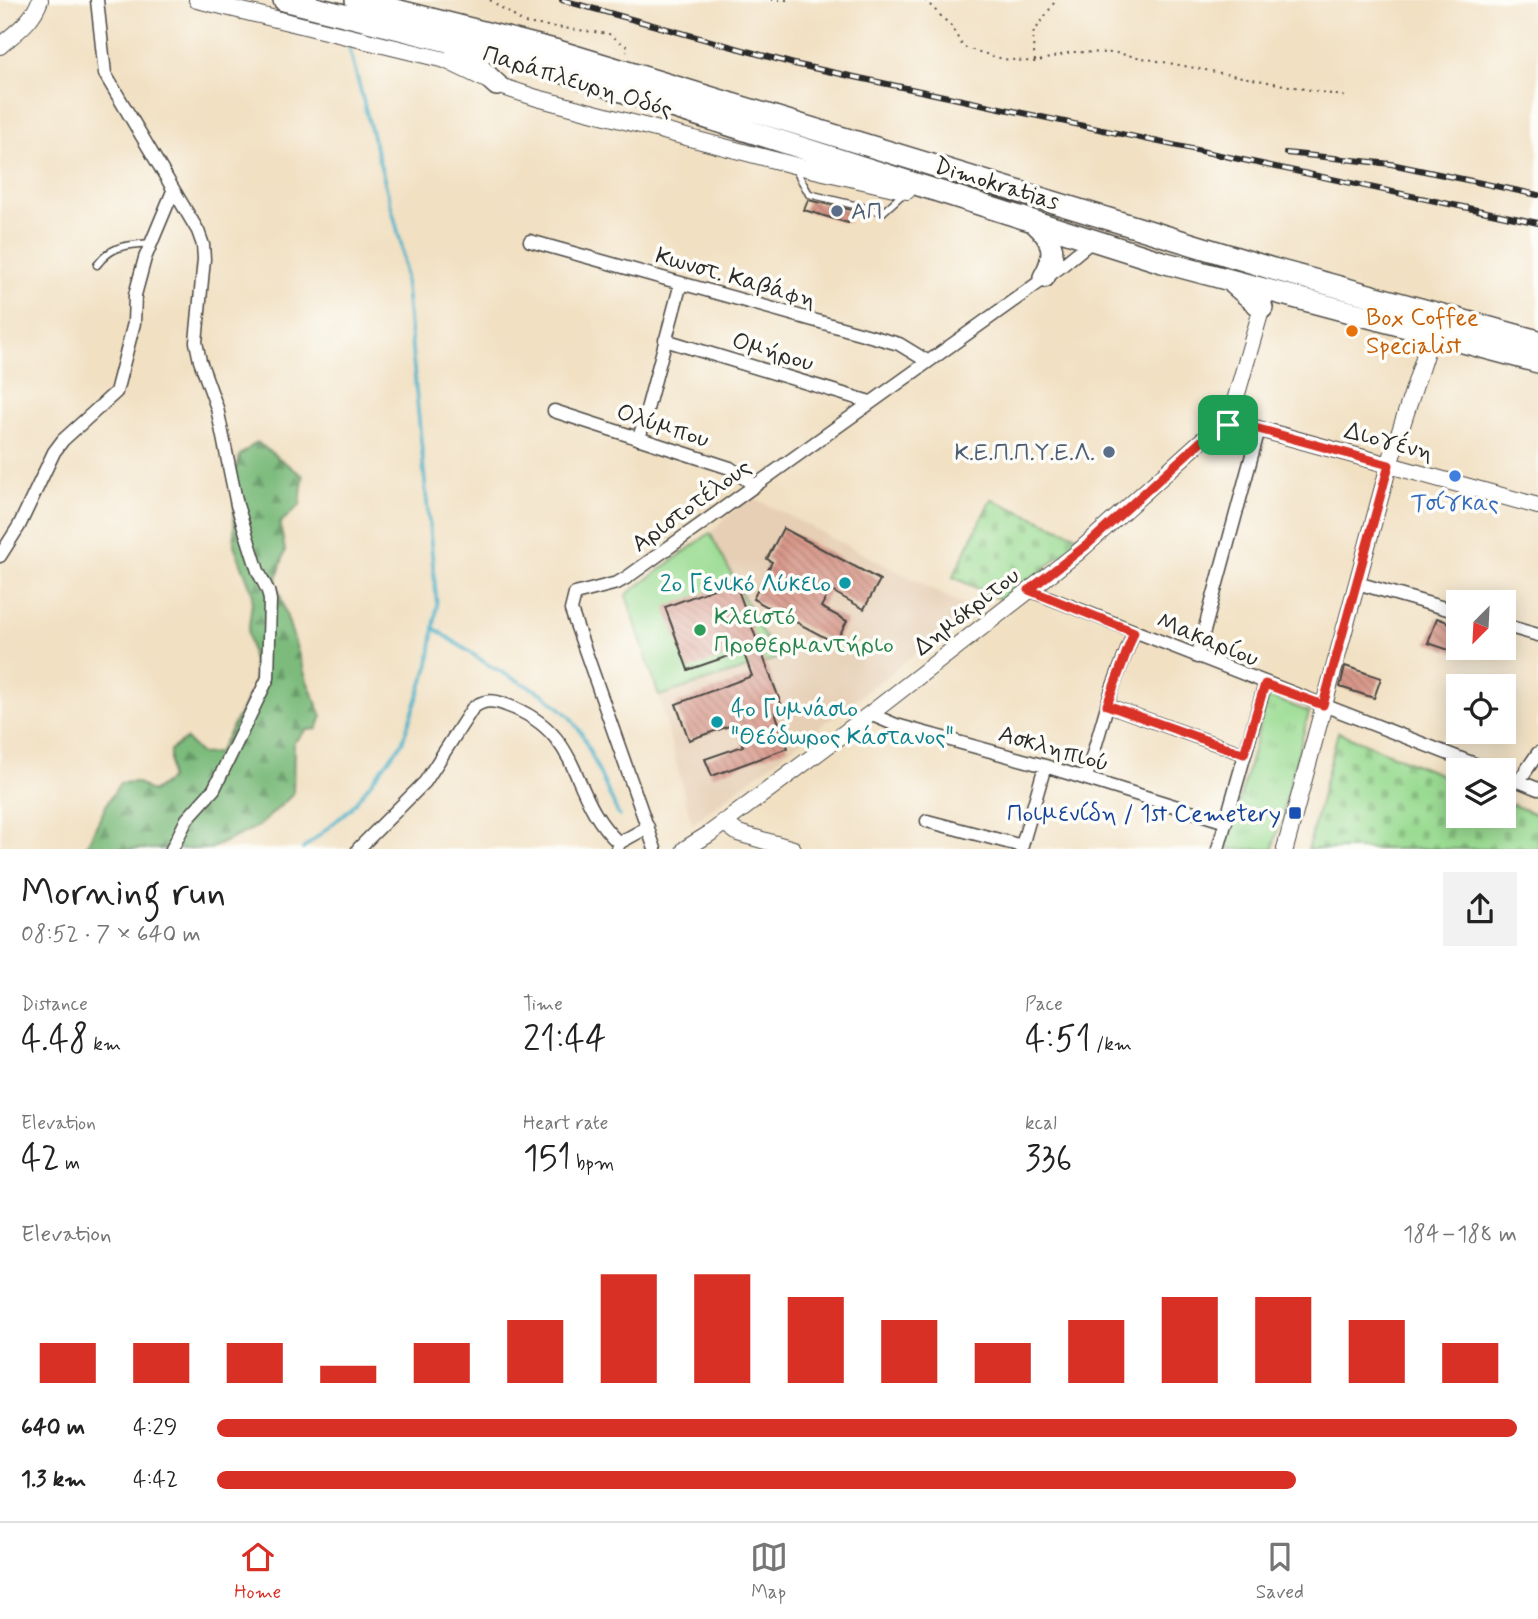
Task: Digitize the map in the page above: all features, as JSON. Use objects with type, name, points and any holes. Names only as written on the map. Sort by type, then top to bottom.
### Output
[{"type":"highway","points":[[284,0],[447,41]]},
{"type":"highway","points":[[356,0],[447,41],[497,85]]},
{"type":"highway","name":"Dimokratias","points":[[447,41],[558,51],[1273,269],[1538,341]]},
{"type":"highway","name":"Dimokratias","points":[[447,41],[560,71],[1092,241],[1226,279],[1264,299]]},
{"type":"highway","points":[[907,191],[959,199]]},
{"type":"highway","points":[[1035,223],[1048,236],[1053,248],[1053,260],[1045,277]]},
{"type":"highway","points":[[1264,299],[1432,333],[1538,362]]},
{"type":"street","points":[[0,46],[28,23],[40,0]]},
{"type":"street","points":[[97,0],[105,74],[198,231],[203,245],[196,342],[217,408],[237,505],[258,571],[268,591],[271,609],[268,678],[214,789],[187,819],[172,849]]},
{"type":"street","name":"Παράπλευρη Οδός","points":[[203,1],[447,41]]},
{"type":"street","name":"Παράπλευρη Οδός","points":[[497,85],[537,98],[793,165],[907,191]]},
{"type":"street","points":[[0,556],[19,526],[54,452],[63,440],[116,392],[134,323],[135,295],[150,243],[173,191]]},
{"type":"street","name":"Κωνστ. Καβάφη","points":[[530,241],[899,344],[927,361]]},
{"type":"street","name":"Αριστοτέλους","points":[[655,849],[571,610],[575,594],[626,578],[1092,241]]},
{"type":"street","points":[[1228,425],[1273,269]]},
{"type":"street","points":[[639,439],[681,283]]},
{"type":"street","points":[[1285,849],[1389,465],[1432,333]]},
{"type":"street","name":"Ομήρου","points":[[665,340],[870,402]]},
{"type":"street","name":"Ολύμπου","points":[[554,411],[730,468],[754,485]]},
{"type":"street","name":"Διογένη","points":[[1228,425],[1259,429],[1538,506]]},
{"type":"street","name":"Δημόκριτου","points":[[689,848],[870,714],[1082,549],[1210,433],[1228,425]]},
{"type":"street","points":[[1197,657],[1259,429]]},
{"type":"street","points":[[1357,583],[1446,609]]},
{"type":"street","name":"Μακαρίου","points":[[1029,590],[1459,758]]},
{"type":"street","points":[[1516,629],[1538,635]]},
{"type":"street","points":[[1086,778],[1107,705],[1134,632]]},
{"type":"street","points":[[1218,849],[1265,684]]},
{"type":"street","points":[[358,849],[425,782],[472,709],[478,703],[488,701],[515,708],[548,729],[571,761],[590,806],[618,846],[648,827]]},
{"type":"street","points":[[1107,705],[1244,754]]},
{"type":"street","name":"Ασκληπιού","points":[[870,714],[896,725],[1086,778],[1226,822]]},
{"type":"street","points":[[1519,781],[1538,753]]},
{"type":"street","points":[[927,821],[1022,848],[1045,766]]},
{"type":"street","points":[[1516,780],[1538,789]]},
{"type":"street","points":[[723,822],[738,832],[793,849]]},
{"type":"lane","points":[[793,165],[809,194],[883,212],[907,191]]},
{"type":"lane","points":[[97,265],[115,248],[150,243]]},
{"type":"path","points":[[490,0],[524,23],[609,34],[628,47],[623,71]]},
{"type":"path","points":[[771,0],[788,0]]},
{"type":"path","points":[[925,0],[951,26],[963,47],[1003,60],[1035,62],[1072,52],[1116,53],[1347,97]]},
{"type":"path","points":[[1035,62],[1032,35],[1056,0]]},
{"type":"shaded area","points":[[750,496],[973,610],[692,824],[659,696],[776,659],[710,533]]},
{"type":"green space","points":[[257,442],[303,476],[300,505],[280,523],[285,551],[276,582],[307,681],[322,716],[317,729],[306,730],[294,742],[293,794],[259,826],[210,849],[85,849],[120,783],[136,782],[152,792],[170,779],[170,750],[186,739],[201,754],[218,753],[253,689],[255,673],[248,634],[253,594],[234,545],[235,472],[240,455]]},
{"type":"green space","points":[[991,499],[1082,538],[1004,601],[953,577]]},
{"type":"green space","points":[[710,533],[776,659],[659,696],[626,595]]},
{"type":"green space","points":[[1268,696],[1309,712],[1273,849],[1226,849]]},
{"type":"green space","points":[[1338,732],[1446,777],[1446,828],[1516,828],[1516,806],[1538,815],[1538,849],[1308,849]]},
{"type":"building","points":[[808,200],[852,210],[848,223],[804,210]]},
{"type":"building","name":"2ο Γενικό Λύκειο","points":[[783,528],[880,580],[864,609],[830,590],[821,607],[847,621],[835,643],[753,599],[772,562],[767,559]]},
{"type":"building","points":[[733,577],[783,709],[775,712],[788,748],[712,776],[705,759],[743,746],[735,724],[689,740],[676,704],[752,676],[743,651],[688,670],[665,607],[719,587],[717,583]]},
{"type":"building","points":[[1437,618],[1446,621],[1446,649],[1428,643]]},
{"type":"building","points":[[1345,666],[1381,678],[1374,698],[1340,687]]},
{"type":"waterway","points":[[303,849],[350,809],[402,743],[429,664],[437,605],[402,247],[348,43]]},
{"type":"waterway","points":[[434,628],[490,666],[545,695],[569,716],[582,734],[619,816]]},
{"type":"railway","points":[[562,0],[794,64],[1538,223]]},
{"type":"railway","points":[[1286,153],[1391,164],[1538,195]]},
{"type":"place","name":"ΑΠ","points":[[837,211]]},
{"type":"place","name":"Box Coffee Specialist","points":[[1352,331]]},
{"type":"place","name":"Κ.Ε.Π.Π.Υ.Ε.Λ.","points":[[1109,452]]},
{"type":"place","name":"Τσίγκας","points":[[1455,476]]},
{"type":"place","name":"2ο Γενικό Λύκειο","points":[[845,583]]},
{"type":"place","name":"Κλειστό Προθερμαντήριο","points":[[700,630]]},
{"type":"place","name":"4ο Γυμνάσιο \"Θεόδωρος Κάστανος\"","points":[[717,722]]},
{"type":"place","name":"Ποιμενίδη / 1st Cemetery","points":[[1295,813]]},
{"type":"route","points":[[1228,425],[1244,425],[1389,465],[1323,705],[1265,684],[1244,754],[1107,705],[1134,632],[1029,590],[1088,544],[1210,433],[1228,425]]}]
